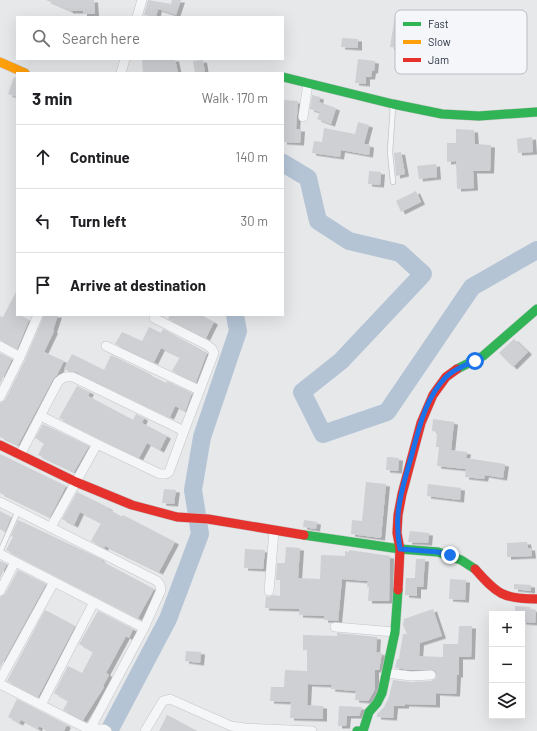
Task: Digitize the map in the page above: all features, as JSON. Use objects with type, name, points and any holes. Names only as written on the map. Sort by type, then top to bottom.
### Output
[{"type":"street","points":[[137,16],[142,0]]},
{"type":"street","points":[[121,72],[125,60]]},
{"type":"street","points":[[0,62],[23,72]]},
{"type":"street","points":[[284,78],[442,114],[464,116],[537,112]]},
{"type":"street","points":[[304,117],[308,83]]},
{"type":"street","points":[[357,731],[363,731],[369,712],[380,698],[395,632],[400,549],[397,533],[398,515],[402,494],[421,423],[433,395],[451,372],[483,356],[537,309]]},
{"type":"street","points":[[0,397],[20,357],[38,316]]},
{"type":"street","points":[[41,416],[160,474],[166,474],[169,472],[214,354],[212,349],[154,318]]},
{"type":"street","points":[[0,346],[20,357]]},
{"type":"street","points":[[106,346],[199,390]]},
{"type":"street","points":[[20,455],[58,382],[67,376],[73,377],[184,431]]},
{"type":"street","points":[[51,528],[97,444]]},
{"type":"street","points":[[0,445],[76,482],[132,504],[177,517],[208,519],[274,531],[400,549],[438,552],[461,560],[475,569],[491,588],[504,596],[526,599],[537,598]]},
{"type":"street","points":[[0,502],[157,581],[160,585],[161,590],[144,628],[90,729]]},
{"type":"street","points":[[269,591],[274,531]]},
{"type":"street","points":[[0,553],[144,628]]},
{"type":"street","points":[[0,591],[15,562]]},
{"type":"street","points":[[0,680],[54,582]]},
{"type":"street","points":[[42,705],[94,602]]},
{"type":"street","points":[[335,627],[395,632]]},
{"type":"street","points":[[386,673],[411,676],[431,675]]},
{"type":"street","points":[[0,684],[90,729],[105,730]]},
{"type":"street","points":[[145,731],[163,701],[170,699],[222,728],[312,731]]},
{"type":"lane","points":[[393,104],[390,152],[393,182]]},
{"type":"lane","points":[[0,553],[18,511]]},
{"type":"building","points":[[46,0],[94,0],[95,14],[83,14],[83,11],[69,11]]},
{"type":"building","points":[[148,0],[171,4],[172,0],[181,0],[176,15],[158,9],[156,16],[144,15]]},
{"type":"building","points":[[395,16],[395,48],[390,47]]},
{"type":"building","points":[[342,38],[358,39],[358,48],[341,47]]},
{"type":"building","points":[[358,59],[375,61],[374,71],[372,71],[371,77],[366,77],[366,84],[355,83]]},
{"type":"building","points":[[142,60],[175,60],[178,72],[143,72]]},
{"type":"building","points":[[203,60],[205,72],[195,72],[193,61]]},
{"type":"building","points":[[14,77],[16,78],[16,97],[8,94]]},
{"type":"building","points":[[312,95],[320,97],[319,102],[336,108],[331,124],[317,119],[320,112],[310,109]]},
{"type":"building","points":[[284,100],[298,101],[296,129],[301,129],[300,143],[284,142]]},
{"type":"building","points":[[358,122],[369,125],[364,144],[370,145],[369,155],[341,150],[340,157],[312,153],[314,141],[322,142],[324,128],[355,134]]},
{"type":"building","points":[[456,129],[474,130],[475,144],[491,145],[490,171],[473,171],[474,188],[457,189],[456,161],[447,162],[447,143],[456,143]]},
{"type":"building","points":[[532,137],[533,152],[518,153],[517,139]]},
{"type":"building","points":[[401,152],[405,174],[396,176],[394,153]]},
{"type":"building","points":[[436,164],[437,177],[419,179],[417,166]]},
{"type":"building","points":[[369,171],[381,172],[380,185],[368,184]]},
{"type":"building","points":[[416,191],[421,202],[401,212],[396,201]]},
{"type":"building","points":[[16,292],[16,316],[22,316],[29,320],[17,349],[0,340],[0,316],[3,317]]},
{"type":"building","points":[[44,316],[58,316],[53,330],[54,331],[44,352],[64,361],[18,445],[0,437],[0,403],[5,400],[25,360]]},
{"type":"building","points":[[170,316],[203,316],[214,322],[206,338],[168,319]]},
{"type":"building","points":[[149,327],[161,333],[163,329],[207,353],[196,382],[172,371],[180,357],[161,348],[154,362],[115,344],[122,332],[142,341]]},
{"type":"building","points":[[514,339],[528,352],[513,367],[499,353]]},
{"type":"building","points":[[0,353],[12,359],[0,384]]},
{"type":"building","points":[[72,354],[104,370],[111,355],[166,383],[167,381],[192,393],[186,409],[185,411],[175,406],[170,417],[76,372],[68,371],[64,369]]},
{"type":"building","points":[[77,386],[90,392],[88,396],[133,420],[136,414],[144,418],[142,423],[167,436],[160,450],[147,443],[139,458],[59,418]]},
{"type":"building","points":[[433,419],[454,422],[451,450],[467,452],[466,458],[505,464],[503,478],[485,475],[484,479],[465,477],[466,469],[437,466],[439,447],[436,447],[437,432],[432,431]]},
{"type":"building","points":[[43,424],[89,446],[74,472],[38,455],[44,443],[35,438]]},
{"type":"building","points":[[0,454],[66,486],[50,517],[0,493]]},
{"type":"building","points":[[387,457],[399,458],[398,471],[386,470]]},
{"type":"building","points":[[366,482],[386,484],[381,538],[351,534],[352,520],[362,521]]},
{"type":"building","points":[[428,484],[461,488],[460,500],[427,496]]},
{"type":"building","points":[[164,489],[176,490],[174,504],[162,503]]},
{"type":"building","points":[[77,492],[109,508],[108,509],[122,517],[123,515],[175,542],[159,572],[105,546],[104,548],[91,541],[101,523],[80,512],[74,525],[62,519]]},
{"type":"building","points":[[0,511],[11,517],[5,532],[0,529]]},
{"type":"building","points":[[18,520],[99,558],[103,562],[154,589],[138,618],[6,550],[13,537],[11,536]]},
{"type":"building","points":[[304,520],[317,522],[316,529],[303,527]]},
{"type":"building","points":[[410,531],[429,533],[428,543],[408,542]]},
{"type":"building","points":[[527,542],[528,548],[531,548],[532,556],[507,557],[507,543]]},
{"type":"building","points":[[286,547],[300,548],[298,578],[320,579],[321,555],[345,556],[345,551],[349,552],[349,550],[390,556],[389,601],[368,601],[368,581],[342,579],[338,621],[324,620],[324,616],[299,615],[299,609],[265,608],[266,596],[280,596],[280,580],[276,580],[277,563],[285,563]]},
{"type":"building","points":[[245,549],[265,550],[263,569],[244,568]]},
{"type":"building","points":[[416,559],[425,559],[423,587],[417,587],[417,596],[405,595],[406,578],[415,578]]},
{"type":"building","points":[[0,561],[7,564],[0,578]]},
{"type":"building","points":[[18,570],[46,584],[0,668],[0,597],[5,594]]},
{"type":"building","points":[[450,579],[466,580],[465,600],[449,599]]},
{"type":"building","points":[[514,584],[531,585],[531,591],[514,589]]},
{"type":"building","points":[[515,606],[530,607],[530,609],[536,610],[535,623],[525,622],[525,611],[515,611]]},
{"type":"building","points":[[433,609],[442,636],[420,643],[419,656],[443,657],[443,644],[458,644],[459,626],[472,626],[471,657],[459,657],[459,675],[457,675],[456,694],[436,693],[436,705],[405,704],[405,706],[394,706],[393,718],[377,717],[377,714],[384,707],[389,697],[393,680],[411,682],[431,681],[436,678],[436,672],[433,670],[395,668],[397,659],[399,659],[403,634],[407,634],[403,625],[404,619]]},
{"type":"building","points":[[45,610],[75,626],[38,697],[7,681]]},
{"type":"building","points":[[98,611],[133,629],[129,638],[126,636],[106,673],[109,675],[103,686],[104,687],[83,720],[63,710],[68,701],[54,693],[68,666],[82,673],[93,652],[79,644]]},
{"type":"building","points":[[337,633],[377,637],[376,652],[382,653],[379,670],[375,670],[375,689],[368,701],[355,700],[356,691],[331,689],[332,685],[308,684],[307,705],[323,706],[323,719],[290,718],[291,702],[270,701],[271,687],[284,687],[285,670],[307,671],[307,650],[303,650],[303,635],[337,636]]},
{"type":"building","points":[[186,651],[201,652],[200,663],[185,661]]},
{"type":"building","points":[[17,699],[67,725],[64,731],[48,731],[39,726],[38,729],[21,720],[19,723],[8,717]]},
{"type":"building","points":[[339,706],[362,708],[359,716],[347,716],[346,726],[338,726]]},
{"type":"building","points":[[167,715],[197,731],[159,731]]},
{"type":"waterway","points":[[284,164],[308,178],[318,221],[349,241],[400,253],[423,274],[341,361],[302,392],[323,434],[387,412],[472,287],[537,250]]},
{"type":"waterway","points":[[109,731],[168,619],[200,534],[193,490],[202,437],[238,331],[235,316]]},
{"type":"traffic: fast","points":[[284,77],[393,104],[442,114],[479,116],[537,112]]},
{"type":"traffic: fast","points":[[457,369],[483,356],[537,309]]},
{"type":"traffic: fast","points":[[304,535],[400,549],[438,552],[461,560],[475,569]]},
{"type":"traffic: fast","points":[[357,731],[363,731],[369,712],[377,703],[382,693],[395,632],[398,590]]},
{"type":"traffic: slow","points":[[0,62],[23,72]]},
{"type":"traffic: jam","points":[[398,590],[400,549],[397,533],[398,515],[402,494],[421,423],[433,395],[446,377],[457,369]]},
{"type":"traffic: jam","points":[[0,445],[76,482],[132,505],[177,517],[208,519],[304,535]]},
{"type":"traffic: jam","points":[[475,569],[495,589],[508,596],[525,599],[537,599]]},
{"type":"route","points":[[450,555],[438,552],[400,549],[397,533],[398,515],[407,472],[421,423],[433,395],[438,386],[451,372],[461,366],[475,361]]}]
